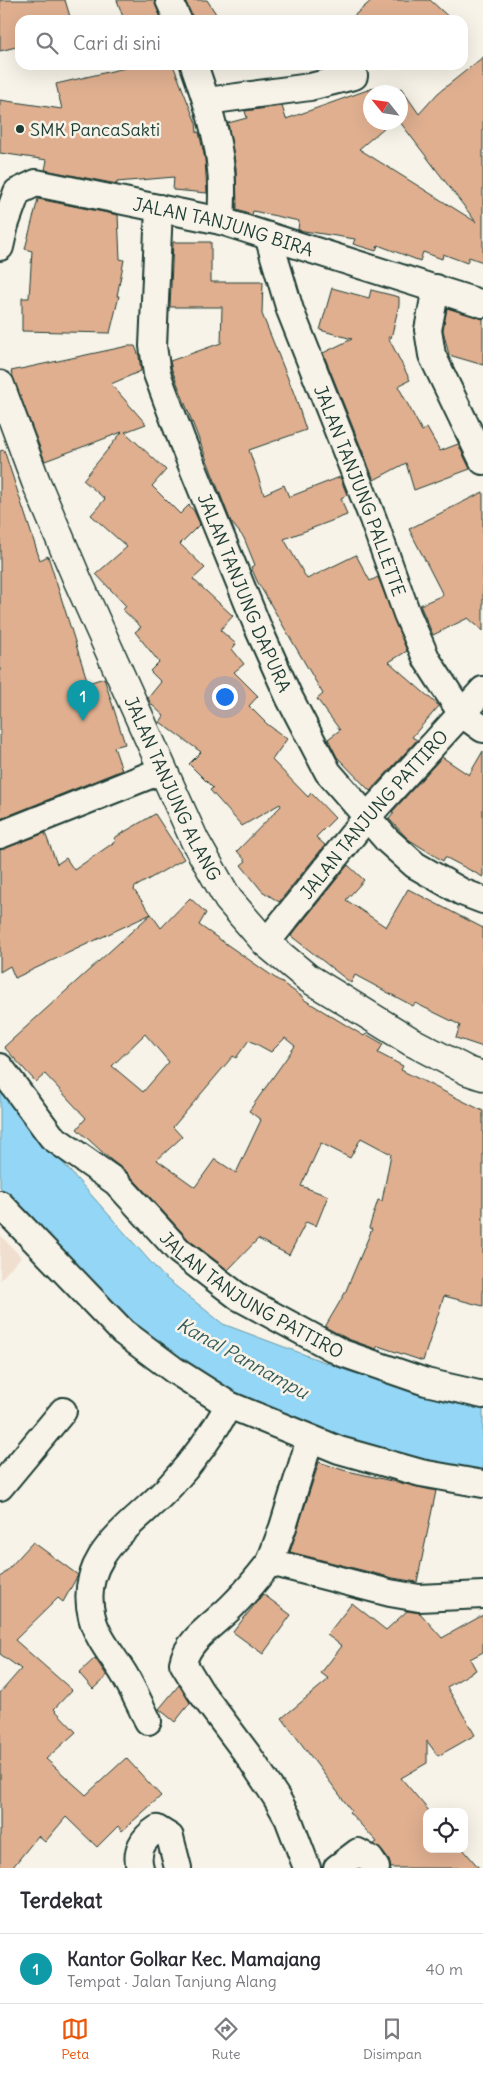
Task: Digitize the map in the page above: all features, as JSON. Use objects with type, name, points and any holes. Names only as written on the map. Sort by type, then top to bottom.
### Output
[{"type":"street","points":[[170,0],[176,15]]},
{"type":"street","points":[[196,70],[207,101],[221,170],[221,221]]},
{"type":"street","points":[[207,101],[310,87],[354,76]]},
{"type":"street","name":"JALAN TANJUNG BIRA","points":[[0,248],[5,225],[17,192],[36,184],[221,221],[483,304]]},
{"type":"street","name":"JALAN TANJUNG DAPURA","points":[[159,208],[154,346],[158,374],[259,630],[289,697],[328,772],[387,840],[415,866],[462,892],[483,900]]},
{"type":"street","name":"JALAN TANJUNG PALLETTE","points":[[268,236],[290,310],[372,519],[406,614],[427,660],[462,714],[483,729]]},
{"type":"street","points":[[436,288],[428,330],[432,355],[483,461]]},
{"type":"street","name":"JALAN TANJUNG ALANG","points":[[0,385],[40,491],[163,770],[195,841],[228,899],[266,943],[308,978],[412,1042],[468,1071],[483,1076]]},
{"type":"street","name":"JALAN TANJUNG PATTIRO","points":[[266,943],[367,817],[483,690]]},
{"type":"street","points":[[0,835],[163,770]]},
{"type":"street","name":"JALAN TANJUNG PATTIRO","points":[[0,1067],[52,1137],[116,1182],[179,1251],[239,1297],[342,1353],[426,1382],[483,1395]]},
{"type":"street","points":[[0,1204],[123,1332],[174,1370],[229,1405],[339,1450],[421,1473],[483,1484]]},
{"type":"street","points":[[148,1721],[124,1674],[101,1638],[92,1617],[91,1582],[95,1567],[105,1550],[131,1523],[155,1503],[192,1461],[202,1449],[229,1405]]},
{"type":"street","points":[[0,1486],[8,1460],[64,1412]]},
{"type":"street","points":[[307,1868],[288,1818],[276,1797],[248,1754],[200,1691],[183,1664],[185,1654],[193,1642],[236,1602],[270,1562],[283,1527],[310,1439]]},
{"type":"street","points":[[270,1562],[390,1593],[419,1598],[483,1595]]},
{"type":"street","points":[[140,1868],[138,1855],[143,1842],[148,1835],[157,1829],[170,1837],[178,1868]]},
{"type":"street","points":[[337,1868],[358,1852],[370,1859],[376,1868]]},
{"type":"shaded area","points":[[0,1235],[21,1257],[0,1280]]},
{"type":"water","name":"Kanal Pannampu","points":[[0,1092],[163,1276],[223,1324],[351,1372],[483,1410],[483,1477],[363,1451],[232,1394],[137,1335],[0,1187]]},
{"type":"building","points":[[0,0],[65,0],[70,15],[15,15],[15,47],[0,51]]},
{"type":"building","points":[[117,0],[154,0],[160,15],[122,15]]},
{"type":"building","points":[[185,0],[207,0],[217,15],[191,15]]},
{"type":"building","points":[[372,0],[430,0],[446,15],[355,15]]},
{"type":"building","points":[[483,57],[483,262],[469,257],[467,263],[443,254],[442,259],[423,252],[420,261],[378,245],[376,251],[353,244],[355,239],[298,230],[299,221],[253,211],[252,215],[237,210],[236,168],[228,123],[247,118],[245,111],[282,106],[286,119],[363,92],[363,130],[382,130],[359,149],[476,222],[406,130],[408,130],[408,98],[419,114],[438,93]]},
{"type":"building","points":[[116,70],[175,70],[196,123],[197,133],[199,132],[205,159],[207,193],[173,190],[174,177],[117,182],[117,184],[45,170],[47,160],[0,153],[0,100],[62,109],[56,84]]},
{"type":"building","points":[[38,199],[118,215],[120,259],[124,260],[117,296],[119,296],[110,333],[22,331],[22,298],[29,298],[32,251],[25,249]]},
{"type":"building","points":[[173,242],[211,242],[211,282],[263,282],[262,314],[295,396],[306,430],[249,450],[264,494],[284,485],[289,497],[340,477],[347,495],[341,498],[347,515],[284,539],[307,579],[356,555],[370,581],[378,577],[407,651],[389,662],[439,706],[412,737],[417,740],[370,791],[337,757],[328,739],[340,730],[317,699],[323,694],[257,581],[251,567],[255,565],[244,538],[231,522],[172,370],[170,361],[221,343],[222,307],[170,307]]},
{"type":"building","points":[[332,288],[369,298],[371,290],[399,297],[399,305],[391,338],[388,337],[410,380],[398,386],[422,431],[427,428],[440,451],[458,444],[470,469],[414,490],[406,463],[374,480],[323,353],[352,339],[320,330]]},
{"type":"building","points":[[447,308],[483,319],[483,365],[449,355],[443,330]]},
{"type":"building","points":[[135,346],[139,356],[141,371],[111,384],[146,424],[125,432],[166,470],[152,486],[180,514],[189,505],[200,524],[180,544],[205,568],[193,579],[233,616],[220,630],[236,644],[232,649],[244,664],[234,672],[258,696],[249,706],[267,724],[287,739],[272,760],[308,797],[311,793],[335,818],[316,837],[325,845],[279,902],[262,891],[241,865],[246,861],[237,851],[281,806],[280,804],[242,826],[210,790],[213,788],[189,764],[201,752],[160,722],[164,716],[151,704],[148,698],[161,682],[150,671],[159,662],[135,632],[141,627],[123,610],[126,606],[96,574],[127,547],[91,515],[105,499],[83,480],[122,432],[45,461],[11,371]]},
{"type":"building","points":[[4,450],[40,560],[48,556],[88,683],[104,678],[125,744],[114,747],[122,770],[0,819],[0,451]]},
{"type":"building","points":[[483,492],[483,631],[468,618],[433,635],[420,605],[443,595],[409,529]]},
{"type":"building","points":[[483,751],[483,877],[445,857],[443,861],[408,839],[389,819],[394,813],[392,812],[442,757],[469,775]]},
{"type":"building","points":[[155,814],[184,859],[135,887],[134,890],[151,914],[15,978],[10,966],[0,972],[0,850],[45,833],[57,864],[66,858],[74,870],[116,841],[114,838]]},
{"type":"building","points":[[348,865],[364,880],[346,900],[386,927],[408,889],[483,928],[483,1047],[456,1038],[460,1025],[415,1003],[413,1006],[355,975],[351,983],[291,936]]},
{"type":"building","points":[[190,898],[206,913],[199,925],[303,999],[364,1036],[366,1034],[383,1044],[378,1053],[403,1066],[401,1070],[483,1111],[483,1306],[444,1296],[423,1361],[378,1346],[376,1349],[348,1339],[325,1327],[345,1293],[372,1229],[369,1228],[378,1200],[382,1201],[391,1154],[361,1138],[350,1158],[321,1143],[301,1186],[328,1196],[316,1226],[306,1222],[289,1255],[258,1239],[228,1270],[189,1240],[127,1172],[77,1129],[86,1118],[45,1074],[36,1082],[4,1047],[151,914],[161,928]],"holes":[[[145,1034],[169,1062],[143,1092],[112,1066]],[[285,1038],[295,1046],[249,1111],[261,1120],[236,1173],[215,1159],[195,1187],[157,1160],[182,1137],[173,1127],[233,1056],[236,1058],[249,1040],[271,1052]]]},
{"type":"building","points":[[319,1462],[343,1470],[436,1491],[417,1582],[393,1578],[290,1552]]},
{"type":"building","points":[[33,1542],[78,1575],[63,1602],[58,1598],[15,1640],[72,1690],[54,1709],[76,1732],[46,1759],[86,1795],[126,1758],[161,1796],[122,1831],[118,1826],[97,1847],[66,1817],[45,1842],[38,1836],[12,1868],[0,1868],[0,1693],[21,1669],[0,1654],[0,1578]]},
{"type":"building","points":[[263,1594],[291,1615],[263,1654],[233,1632]]},
{"type":"building","points":[[352,1603],[386,1630],[407,1611],[420,1613],[442,1638],[483,1615],[483,1652],[470,1659],[476,1670],[447,1687],[475,1735],[438,1756],[427,1741],[427,1763],[401,1778],[427,1808],[423,1808],[423,1853],[466,1853],[479,1868],[391,1868],[389,1860],[374,1844],[377,1842],[349,1812],[351,1810],[282,1718],[329,1679],[321,1673],[342,1646],[327,1635]]},
{"type":"building","points":[[95,1658],[107,1676],[93,1689],[79,1673]]},
{"type":"building","points":[[179,1685],[190,1703],[175,1722],[159,1709]]},
{"type":"place","name":"SMK PancaSakti","points":[[20,129]]},
{"type":"place","name":"Kantor Golkar Kec. Mamajang","points":[[83,721]]}]
